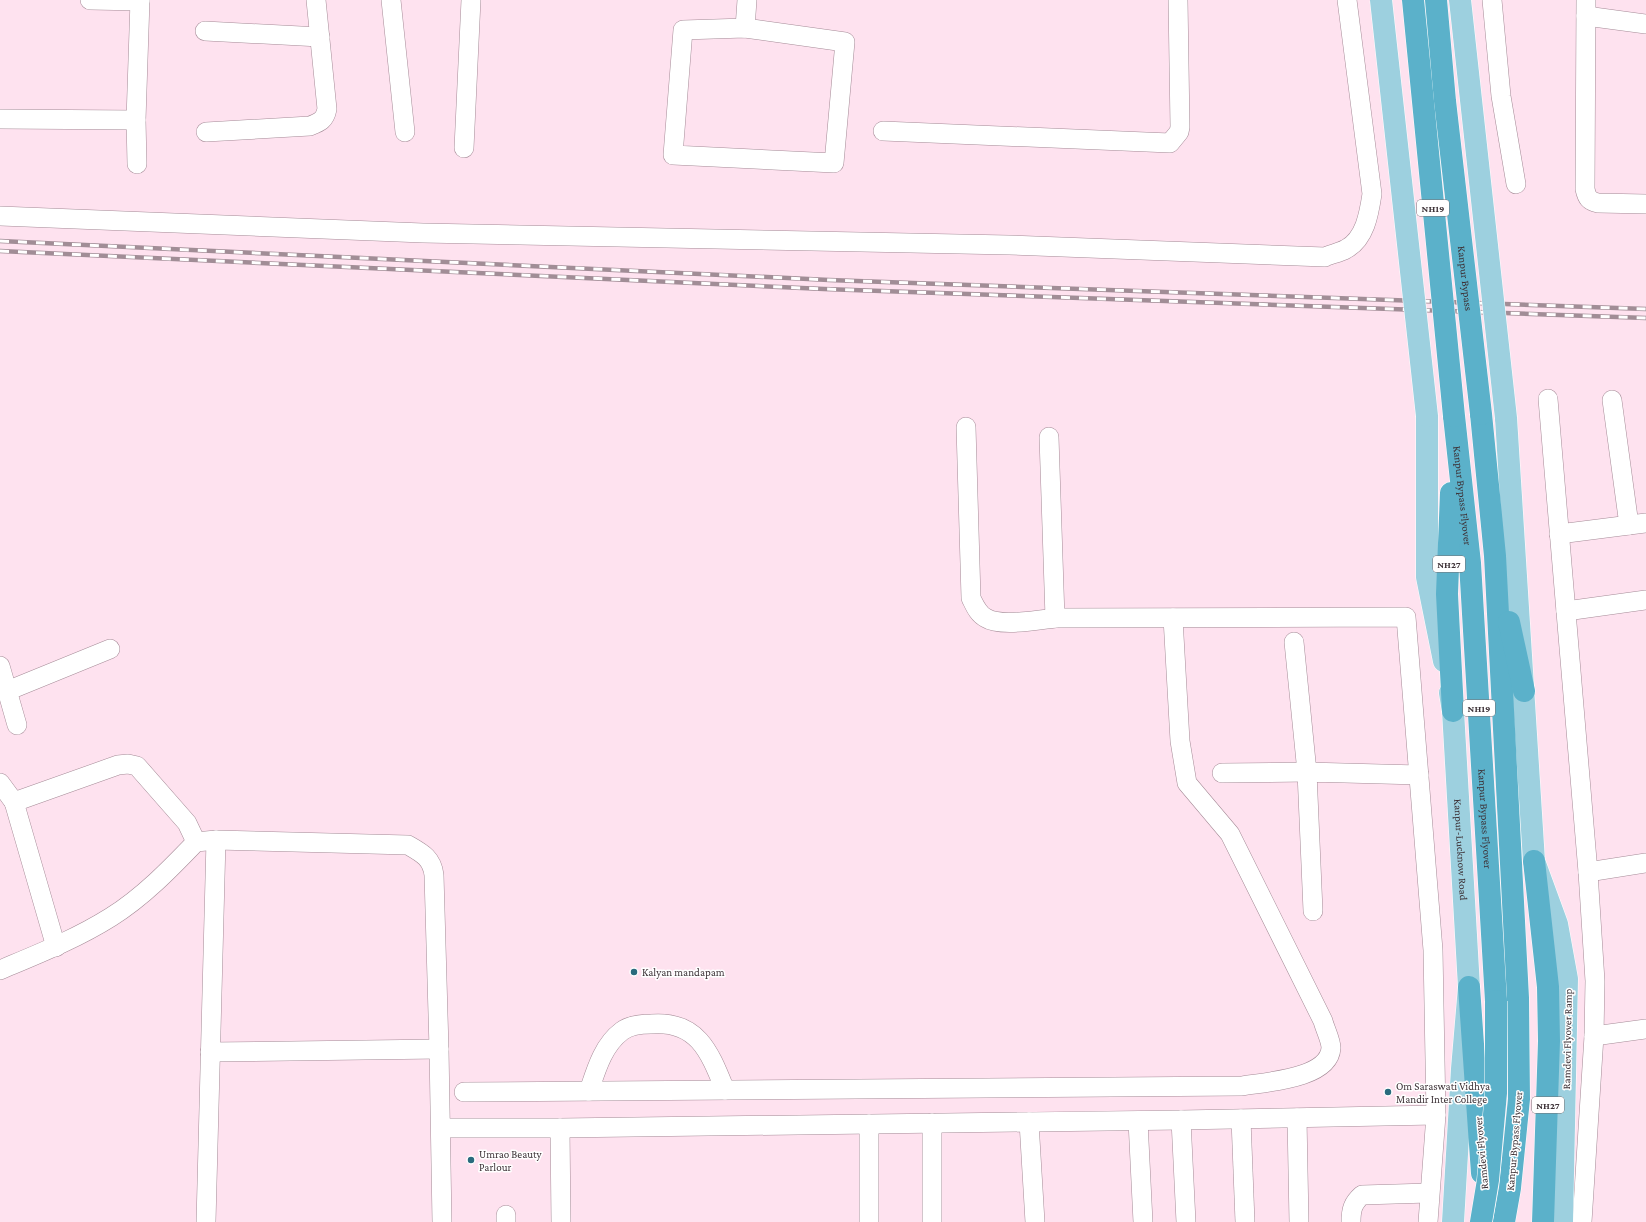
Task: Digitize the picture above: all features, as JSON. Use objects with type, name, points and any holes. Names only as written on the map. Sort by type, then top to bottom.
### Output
[{"type":"highway","name":"NH19","points":[[1413,0],[1454,416]]},
{"type":"highway","name":"Kanpur Bypass","points":[[1436,0],[1445,101],[1481,414],[1495,556]]},
{"type":"highway","name":"NH27","points":[[1453,711],[1447,594],[1454,416]]},
{"type":"highway","name":"Kanpur Bypass Flyover","points":[[1454,416],[1470,563],[1496,1001],[1496,1093],[1488,1180],[1481,1222]]},
{"type":"highway","name":"NH27","points":[[1495,556],[1524,691]]},
{"type":"highway","name":"Kanpur Bypass Flyover","points":[[1495,556],[1518,998],[1519,1099],[1510,1188],[1504,1222]]},
{"type":"highway","name":"NH27","points":[[1534,861],[1558,984],[1549,1041],[1543,1222]]},
{"type":"highway","name":"Ramdevi Flyover","points":[[1469,987],[1487,1222]]},
{"type":"main road","name":"Kanpur-Lucknow Road","points":[[1381,0],[1427,416],[1427,577],[1453,711],[1469,987],[1462,1070],[1453,1222]]},
{"type":"main road","points":[[1460,0],[1506,418],[1524,691]]},
{"type":"main road","name":"NH27","points":[[1524,691],[1534,861]]},
{"type":"main road","name":"Ramdevi Flyover Ramp","points":[[1558,984],[1562,1222]]},
{"type":"street","points":[[90,0],[140,1],[136,120],[137,164]]},
{"type":"street","points":[[206,132],[310,126],[321,122],[326,117],[327,109],[316,0]]},
{"type":"street","points":[[391,0],[405,132]]},
{"type":"street","points":[[464,148],[471,0]]},
{"type":"street","points":[[745,28],[747,0]]},
{"type":"street","points":[[883,131],[1170,143],[1180,127],[1178,0]]},
{"type":"street","points":[[0,216],[423,233],[1009,245],[1325,257],[1347,249],[1361,234],[1368,217],[1372,194],[1346,0]]},
{"type":"street","points":[[1492,0],[1501,96],[1516,184]]},
{"type":"street","points":[[1646,24],[1586,8],[1587,197],[1591,201],[1598,203],[1646,204]]},
{"type":"street","points":[[745,28],[845,42],[834,163],[673,155],[683,30],[745,28]]},
{"type":"street","points":[[204,31],[320,37]]},
{"type":"street","points":[[0,119],[136,120]]},
{"type":"street","points":[[1548,399],[1588,872],[1595,982],[1594,1036],[1582,1222]]},
{"type":"street","points":[[1559,534],[1638,524],[1612,400]]},
{"type":"street","points":[[966,427],[971,598],[979,612],[987,619],[1003,622],[1055,618],[1406,617],[1433,950],[1436,1115],[1429,1192],[1428,1222]]},
{"type":"street","points":[[1049,437],[1055,618]]},
{"type":"street","points":[[1566,611],[1646,604]]},
{"type":"street","points":[[464,1092],[1242,1086],[1306,1075],[1321,1067],[1329,1057],[1331,1047],[1323,1021],[1230,834],[1187,783],[1180,741],[1173,618]]},
{"type":"street","points":[[1294,642],[1307,772],[1313,911]]},
{"type":"street","points":[[7,691],[110,650]]},
{"type":"street","points":[[0,666],[17,725]]},
{"type":"street","points":[[14,802],[118,765],[128,764],[137,766],[182,817],[187,823],[196,842]]},
{"type":"street","points":[[1222,773],[1307,772],[1419,775]]},
{"type":"street","points":[[0,783],[14,802],[56,947]]},
{"type":"street","points":[[206,1222],[216,840]]},
{"type":"street","points":[[0,970],[56,947],[112,916],[159,880],[196,842],[216,840],[408,845],[425,854],[433,867],[434,875],[442,1222]]},
{"type":"street","points":[[1588,872],[1646,863]]},
{"type":"street","points":[[589,1091],[600,1060],[610,1043],[621,1031],[629,1026],[664,1023],[678,1025],[688,1030],[700,1042],[712,1058],[725,1090]]},
{"type":"street","points":[[1594,1036],[1646,1029]]},
{"type":"street","points":[[210,1052],[439,1049]]},
{"type":"street","points":[[441,1128],[560,1128],[1029,1122],[1436,1115]]},
{"type":"street","points":[[1297,1118],[1299,1222]]},
{"type":"street","points":[[1241,1119],[1245,1222]]},
{"type":"street","points":[[1138,1120],[1142,1222]]},
{"type":"street","points":[[1181,1120],[1186,1222]]},
{"type":"street","points":[[1029,1122],[1035,1222]]},
{"type":"street","points":[[932,1123],[932,1222]]},
{"type":"street","points":[[869,1124],[869,1222]]},
{"type":"street","points":[[560,1128],[561,1222]]},
{"type":"street","points":[[1352,1222],[1351,1208],[1362,1195],[1429,1192]]},
{"type":"railway","points":[[0,241],[829,280],[1646,309]]},
{"type":"railway","points":[[0,251],[824,289],[1646,318]]},
{"type":"place","name":"Kalyan mandapam","points":[[634,972]]},
{"type":"place","name":"Om Saraswati Vidhya Mandir Inter College","points":[[1388,1092]]},
{"type":"place","name":"Umrao Beauty Parlour","points":[[471,1160]]}]
